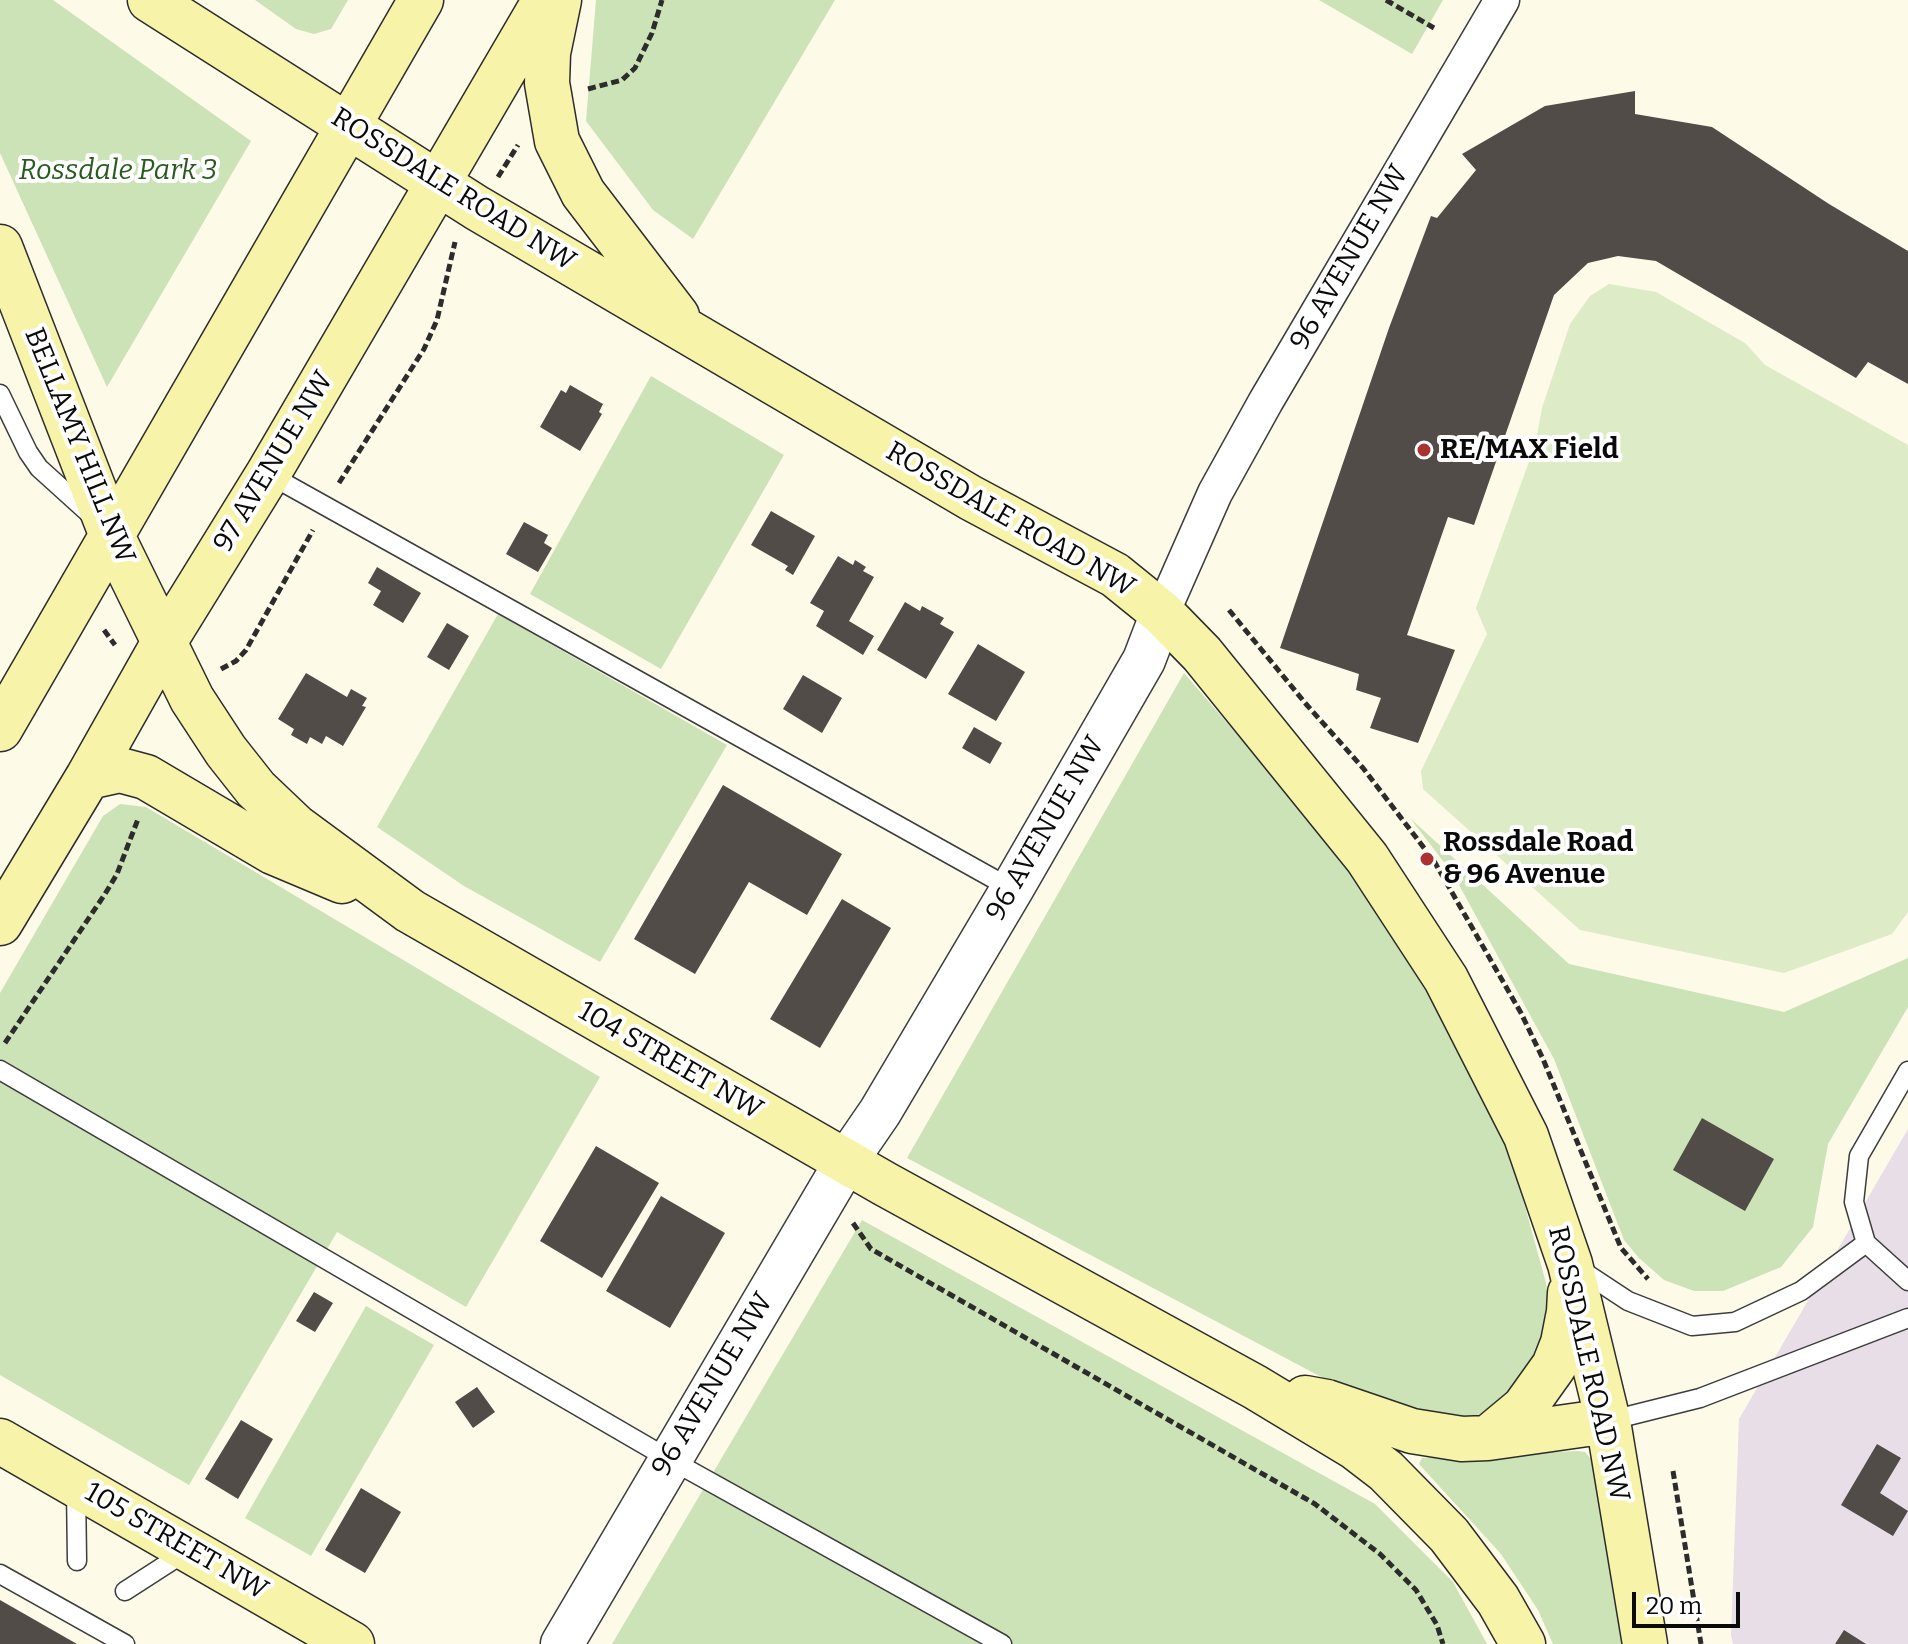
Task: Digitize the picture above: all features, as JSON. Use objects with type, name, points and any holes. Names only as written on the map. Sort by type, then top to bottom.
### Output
[{"type":"main road","name":"ROSSDALE ROAD NW","points":[[150,0],[477,208],[971,498],[1115,575],[1162,613],[1202,654],[1367,858],[1446,979],[1526,1136],[1570,1264],[1608,1421],[1645,1644]]},
{"type":"main road","points":[[6,704],[112,536],[421,0]]},
{"type":"main road","name":"97 AVENUE NW","points":[[0,923],[163,644],[268,474],[545,0]]},
{"type":"main road","points":[[559,0],[548,53],[547,83],[557,141],[583,193],[691,334]]},
{"type":"main road","name":"BELLAMY HILL NW","points":[[0,247],[112,536],[163,644]]},
{"type":"main road","name":"104 STREET NW","points":[[163,644],[192,699],[226,751],[256,789],[296,827],[410,911],[847,1160],[1255,1387]]},
{"type":"main road","points":[[88,777],[120,770],[146,777],[273,852],[410,911]]},
{"type":"main road","points":[[1488,1438],[1524,1408],[1554,1366],[1563,1343],[1569,1312],[1570,1264]]},
{"type":"main road","points":[[1255,1387],[1327,1402],[1439,1437],[1488,1438],[1608,1421]]},
{"type":"main road","points":[[1255,1387],[1356,1448],[1416,1499],[1470,1562],[1498,1600],[1523,1644]]},
{"type":"main road","name":"105 STREET NW","points":[[0,1441],[352,1644]]},
{"type":"street","name":"96 AVENUE NW","points":[[562,1644],[847,1160],[880,1112],[1012,889],[1144,660],[1215,493],[1502,0]]},
{"type":"lane","points":[[0,394],[39,468],[112,536]]},
{"type":"lane","points":[[268,474],[327,504],[1012,889]]},
{"type":"lane","points":[[0,1070],[669,1459],[1002,1644]]},
{"type":"lane","points":[[1908,1071],[1859,1156],[1854,1202],[1866,1243],[1908,1281]]},
{"type":"lane","points":[[1570,1264],[1628,1301],[1692,1326],[1735,1322],[1801,1291],[1866,1243]]},
{"type":"lane","points":[[1608,1421],[1700,1398],[1908,1318]]},
{"type":"lane","points":[[76,1485],[77,1561]]},
{"type":"lane","points":[[125,1591],[188,1550]]},
{"type":"lane","points":[[0,1574],[125,1644]]},
{"type":"path","points":[[581,93],[622,80],[635,68],[652,33],[662,0]]},
{"type":"path","points":[[1386,0],[1434,28]]},
{"type":"path","points":[[499,176],[525,133]]},
{"type":"path","points":[[210,675],[236,661],[246,650],[355,455],[424,349],[437,320],[454,250]]},
{"type":"path","points":[[97,621],[115,645]]},
{"type":"path","points":[[0,1051],[117,874],[134,829],[138,807]]},
{"type":"path","points":[[847,1160],[855,1174],[853,1222],[871,1249],[1315,1504],[1380,1554],[1416,1590],[1437,1625],[1443,1644]]},
{"type":"path","points":[[1673,1471],[1701,1644]]},
{"type":"shaded area","points":[[1908,1129],[1908,1644],[1733,1644],[1739,1419]]},
{"type":"green space","name":"Rossdale Park 3","points":[[0,0],[53,0],[251,141],[107,387],[0,153]]},
{"type":"green space","points":[[255,0],[348,0],[331,29],[314,34],[296,29]]},
{"type":"green space","points":[[596,0],[835,0],[693,239],[653,210],[586,121]]},
{"type":"green space","points":[[1319,0],[1443,0],[1412,54]]},
{"type":"green space","name":"RE/MAX Field","points":[[1609,284],[1656,292],[1745,343],[1765,365],[1908,445],[1908,912],[1892,934],[1784,973],[1580,930],[1423,789],[1421,771],[1487,634],[1476,608],[1535,445],[1542,408],[1570,324],[1590,296]]},
{"type":"green space","points":[[651,376],[784,455],[661,669],[530,594]]},
{"type":"green space","points":[[498,614],[727,745],[600,962],[464,886],[377,827]]},
{"type":"green space","points":[[1184,673],[1317,827],[1435,994],[1510,1152],[1546,1283],[1550,1312],[1534,1367],[1494,1408],[1467,1420],[1380,1408],[907,1158]]},
{"type":"green space","points":[[120,804],[146,807],[600,1077],[466,1307],[337,1232],[189,1485],[0,1375],[0,993],[103,816]]},
{"type":"green space","points":[[1410,818],[1569,964],[1784,1012],[1908,958],[1908,1007],[1828,1144],[1813,1227],[1781,1267],[1723,1291],[1694,1291],[1664,1280],[1624,1240],[1554,1059],[1453,874]]},
{"type":"green space","points":[[862,1220],[1375,1504],[1453,1582],[1487,1644],[612,1644]]},
{"type":"green space","points":[[366,1306],[434,1345],[311,1556],[245,1518]]},
{"type":"green space","points":[[1585,1452],[1591,1459],[1624,1644],[1553,1644],[1538,1610],[1501,1554],[1419,1464],[1422,1458]]},
{"type":"building","name":"RE/MAX Field","points":[[1635,91],[1635,114],[1712,127],[1829,204],[1908,251],[1908,384],[1868,362],[1856,378],[1656,261],[1618,256],[1588,263],[1554,295],[1474,525],[1448,517],[1407,635],[1455,650],[1418,743],[1370,728],[1381,698],[1356,690],[1359,674],[1280,648],[1389,328],[1431,216],[1437,218],[1476,170],[1462,154],[1545,106]]},
{"type":"building","points":[[570,385],[603,404],[599,412],[602,414],[580,451],[540,427],[561,390],[566,393]]},
{"type":"building","points":[[771,511],[815,536],[793,575],[785,570],[788,566],[751,545]]},
{"type":"building","points":[[524,522],[548,535],[544,543],[552,548],[538,572],[506,554]]},
{"type":"building","points":[[838,556],[853,565],[855,560],[866,567],[863,571],[874,577],[849,621],[874,636],[863,655],[816,626],[824,611],[810,603]]},
{"type":"building","points":[[377,567],[421,593],[403,623],[373,605],[381,591],[368,583]]},
{"type":"building","points":[[905,602],[920,611],[922,606],[944,618],[940,624],[954,632],[926,679],[877,650]]},
{"type":"building","points":[[447,623],[469,636],[449,670],[427,657]]},
{"type":"building","points":[[978,644],[1025,672],[996,721],[948,694]]},
{"type":"building","points":[[306,673],[347,697],[351,689],[367,698],[362,706],[366,707],[343,746],[326,736],[322,744],[310,737],[307,744],[291,735],[294,729],[278,719]]},
{"type":"building","points":[[803,675],[842,698],[822,733],[783,709]]},
{"type":"building","points":[[974,727],[1002,743],[990,764],[962,748]]},
{"type":"building","points":[[723,785],[842,854],[807,915],[749,882],[695,974],[634,939]]},
{"type":"building","points":[[842,899],[891,928],[820,1048],[770,1019]]},
{"type":"building","points":[[1702,1118],[1774,1159],[1745,1211],[1673,1170]]},
{"type":"building","points":[[596,1146],[659,1183],[602,1278],[540,1241]]},
{"type":"building","points":[[661,1196],[725,1233],[670,1328],[606,1291]]},
{"type":"building","points":[[314,1292],[333,1303],[315,1332],[296,1321]]},
{"type":"building","points":[[477,1387],[495,1412],[473,1428],[455,1402]]},
{"type":"building","points":[[241,1420],[273,1439],[238,1499],[205,1479]]},
{"type":"building","points":[[1877,1444],[1901,1458],[1880,1493],[1908,1511],[1893,1536],[1841,1505]]},
{"type":"building","points":[[361,1488],[401,1512],[365,1573],[325,1550]]},
{"type":"building","points":[[0,1600],[77,1644],[0,1644]]},
{"type":"building","points":[[1844,1630],[1866,1644],[1835,1644]]},
{"type":"place","name":"RE/MAX Field","points":[[1424,450]]},
{"type":"place","name":"Rossdale Road & 96 Avenue","points":[[1427,859]]}]
